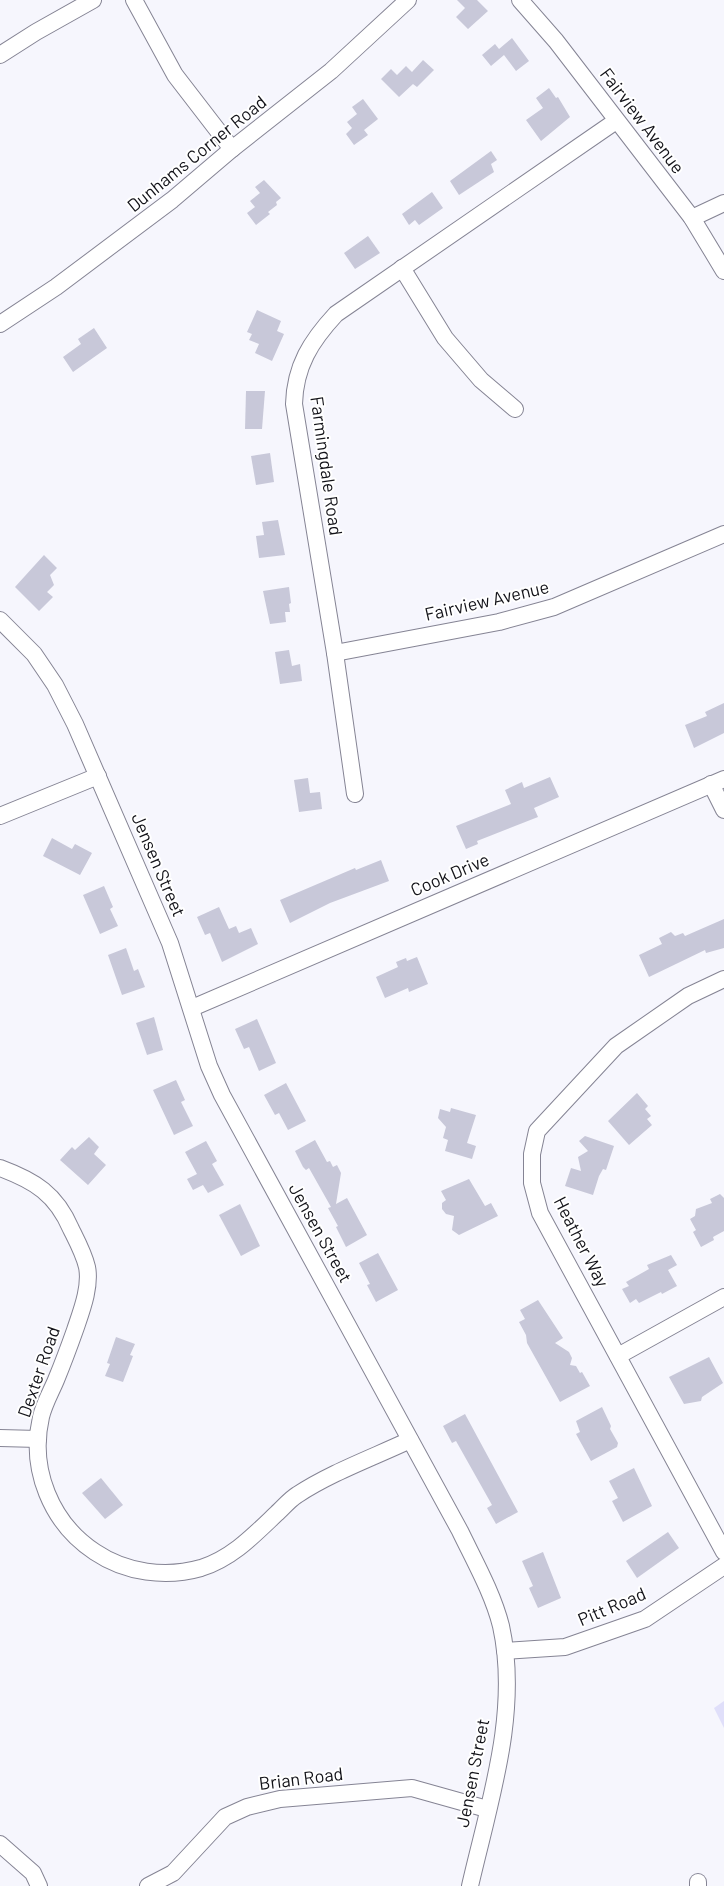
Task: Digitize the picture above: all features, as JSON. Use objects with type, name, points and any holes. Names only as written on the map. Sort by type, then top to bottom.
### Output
[{"type":"street","points":[[0,55],[93,0]]},
{"type":"street","points":[[134,0],[175,75],[232,148]]},
{"type":"street","name":"Dunhams Corner Road","points":[[0,324],[56,287],[172,200],[232,148],[331,71],[408,0]]},
{"type":"street","name":"Fairview Avenue","points":[[520,0],[556,41],[692,218],[724,271]]},
{"type":"street","name":"Farmingdale Road","points":[[355,794],[335,653],[294,404],[295,383],[308,350],[321,330],[336,314],[616,121]]},
{"type":"street","points":[[692,218],[724,203]]},
{"type":"street","points":[[402,268],[445,338],[481,380],[515,409]]},
{"type":"street","name":"Fairview Avenue","points":[[335,653],[500,622],[554,607],[724,534]]},
{"type":"street","name":"Jensen Street","points":[[0,620],[34,654],[55,685],[98,776],[170,943],[209,1066],[222,1095],[477,1567],[500,1625],[507,1676],[503,1736],[470,1886]]},
{"type":"street","points":[[0,816],[98,776]]},
{"type":"street","points":[[718,782],[724,810]]},
{"type":"street","name":"Cook Drive","points":[[192,1008],[718,782]]},
{"type":"street","name":"Heather Way","points":[[724,979],[688,996],[616,1046],[537,1131],[532,1154],[532,1183],[540,1213],[724,1552]]},
{"type":"street","name":"Dexter Road","points":[[0,1168],[20,1176],[43,1189],[57,1202],[69,1223],[87,1268],[86,1292],[77,1322],[46,1403],[38,1439],[38,1455],[43,1481],[53,1506],[68,1528],[86,1546],[109,1560],[134,1569],[160,1573],[187,1571],[224,1558],[246,1543],[296,1496],[410,1440]]},
{"type":"street","points":[[618,1356],[724,1297]]},
{"type":"street","points":[[0,1438],[38,1439]]},
{"type":"street","name":"Pitt Road","points":[[505,1652],[565,1647],[645,1619],[724,1566]]},
{"type":"street","name":"Brian Road","points":[[148,1886],[173,1873],[225,1817],[247,1807],[280,1799],[412,1788],[487,1809]]},
{"type":"street","points":[[0,1844],[33,1873],[39,1886]]},
{"type":"shaded area","points":[[724,1701],[724,1728],[714,1708]]},
{"type":"building","points":[[457,0],[477,0],[488,11],[468,29],[456,17],[465,8]]},
{"type":"building","points":[[512,38],[529,61],[516,71],[504,55],[491,66],[482,55],[495,44],[499,49]]},
{"type":"building","points":[[423,60],[434,70],[417,87],[413,84],[399,97],[381,79],[391,69],[397,75],[406,66],[412,72]]},
{"type":"building","points":[[549,88],[556,98],[558,97],[570,117],[541,141],[526,120],[543,108],[536,98]]},
{"type":"building","points":[[363,99],[378,119],[364,130],[368,135],[354,145],[346,134],[352,128],[347,122],[357,114],[352,107]]},
{"type":"building","points":[[491,151],[497,160],[491,164],[494,172],[459,195],[450,181]]},
{"type":"building","points":[[264,180],[281,198],[276,202],[277,205],[268,212],[270,214],[256,225],[247,213],[255,207],[250,201],[260,193],[255,187]]},
{"type":"building","points":[[432,192],[443,208],[419,225],[415,220],[409,225],[402,214]]},
{"type":"building","points":[[368,236],[380,253],[355,269],[344,253]]},
{"type":"building","points":[[257,310],[281,321],[277,331],[284,334],[272,361],[255,353],[259,344],[249,340],[252,334],[247,332]]},
{"type":"building","points":[[94,328],[107,348],[73,372],[63,357],[81,344],[78,339]]},
{"type":"building","points":[[246,391],[265,391],[262,429],[245,429]]},
{"type":"building","points":[[270,453],[274,482],[256,485],[251,456]]},
{"type":"building","points":[[278,520],[285,555],[259,558],[256,536],[264,535],[262,522]]},
{"type":"building","points":[[44,555],[57,568],[50,575],[54,585],[47,592],[53,597],[39,611],[15,587]]},
{"type":"building","points":[[289,587],[291,603],[289,604],[290,612],[285,612],[286,622],[270,624],[263,591]]},
{"type":"building","points":[[289,650],[292,666],[300,664],[302,681],[280,684],[275,652]]},
{"type":"building","points":[[724,703],[724,733],[694,748],[685,725],[707,716],[705,712]]},
{"type":"building","points":[[550,777],[559,797],[534,808],[538,817],[477,841],[478,844],[466,849],[456,826],[511,804],[505,790],[522,782],[524,788]]},
{"type":"building","points":[[308,778],[310,793],[320,792],[322,809],[299,812],[294,780]]},
{"type":"building","points":[[52,838],[72,849],[75,844],[92,853],[80,875],[43,856]]},
{"type":"building","points":[[381,860],[389,881],[330,903],[290,923],[280,900],[355,868],[356,870]]},
{"type":"building","points":[[104,886],[113,907],[110,909],[118,926],[100,934],[83,895]]},
{"type":"building","points":[[219,907],[229,929],[236,926],[239,933],[251,928],[258,944],[222,962],[210,933],[205,935],[197,917]]},
{"type":"building","points":[[724,919],[724,948],[706,953],[705,950],[649,977],[639,955],[662,944],[659,938],[671,932],[675,936],[683,933],[685,936]]},
{"type":"building","points":[[126,948],[134,971],[138,969],[145,987],[122,995],[108,955]]},
{"type":"building","points":[[417,957],[428,984],[409,992],[408,988],[385,998],[376,977],[398,967],[396,962],[406,958],[407,961]]},
{"type":"building","points":[[154,1017],[163,1050],[147,1055],[136,1023]]},
{"type":"building","points":[[257,1019],[276,1063],[259,1071],[249,1047],[244,1049],[235,1029]]},
{"type":"building","points":[[176,1080],[185,1100],[181,1102],[193,1126],[174,1135],[153,1090]]},
{"type":"building","points":[[286,1083],[306,1121],[288,1130],[279,1113],[275,1115],[264,1095]]},
{"type":"building","points":[[637,1093],[648,1106],[645,1109],[651,1116],[647,1119],[652,1125],[629,1145],[608,1121]]},
{"type":"building","points":[[451,1108],[476,1115],[467,1143],[476,1146],[472,1159],[445,1151],[448,1140],[443,1138],[446,1127],[438,1118],[440,1109],[450,1112]]},
{"type":"building","points":[[585,1136],[614,1146],[606,1170],[603,1169],[599,1176],[593,1195],[565,1186],[571,1168],[581,1171],[578,1157],[588,1151],[579,1141]]},
{"type":"building","points":[[89,1137],[99,1147],[94,1154],[106,1165],[88,1185],[60,1160],[72,1147],[75,1150]]},
{"type":"building","points":[[315,1140],[327,1162],[330,1161],[333,1167],[337,1165],[341,1173],[336,1204],[347,1198],[367,1235],[346,1247],[336,1227],[338,1226],[328,1208],[331,1207],[309,1168],[306,1170],[303,1167],[295,1151]]},
{"type":"building","points":[[206,1141],[217,1161],[212,1164],[224,1185],[208,1193],[203,1185],[193,1190],[187,1179],[197,1174],[185,1152]]},
{"type":"building","points":[[469,1179],[485,1206],[491,1203],[498,1216],[459,1235],[452,1230],[454,1216],[446,1214],[442,1209],[442,1203],[446,1200],[441,1191]]},
{"type":"building","points":[[720,1194],[724,1198],[724,1231],[713,1237],[714,1240],[701,1247],[693,1232],[696,1230],[690,1219],[695,1216],[696,1209],[712,1203],[710,1199]]},
{"type":"building","points":[[240,1204],[260,1246],[241,1256],[219,1215]]},
{"type":"building","points":[[378,1253],[398,1290],[376,1302],[367,1285],[370,1284],[359,1263]]},
{"type":"building","points":[[671,1255],[677,1265],[668,1270],[677,1286],[639,1303],[636,1299],[630,1303],[622,1289],[629,1286],[626,1282],[649,1269],[647,1265]]},
{"type":"building","points":[[538,1300],[563,1338],[555,1343],[569,1352],[572,1358],[570,1365],[576,1366],[580,1373],[582,1372],[590,1386],[560,1402],[527,1343],[526,1335],[519,1322],[525,1319],[520,1310]]},
{"type":"building","points":[[116,1337],[135,1344],[130,1355],[133,1356],[123,1382],[105,1376],[110,1364],[107,1363]]},
{"type":"building","points":[[709,1357],[723,1383],[702,1397],[701,1401],[684,1404],[669,1377]]},
{"type":"building","points":[[602,1407],[611,1426],[610,1429],[618,1443],[617,1447],[591,1461],[576,1434],[580,1432],[576,1421]]},
{"type":"building","points":[[465,1414],[518,1512],[496,1524],[487,1508],[492,1505],[456,1441],[452,1443],[443,1426]]},
{"type":"building","points":[[634,1468],[652,1506],[623,1522],[612,1501],[618,1498],[609,1481]]},
{"type":"building","points":[[101,1478],[123,1505],[105,1519],[82,1493]]},
{"type":"building","points":[[668,1532],[679,1548],[637,1578],[626,1561]]},
{"type":"building","points":[[543,1552],[561,1598],[538,1608],[529,1588],[533,1586],[522,1561]]}]
